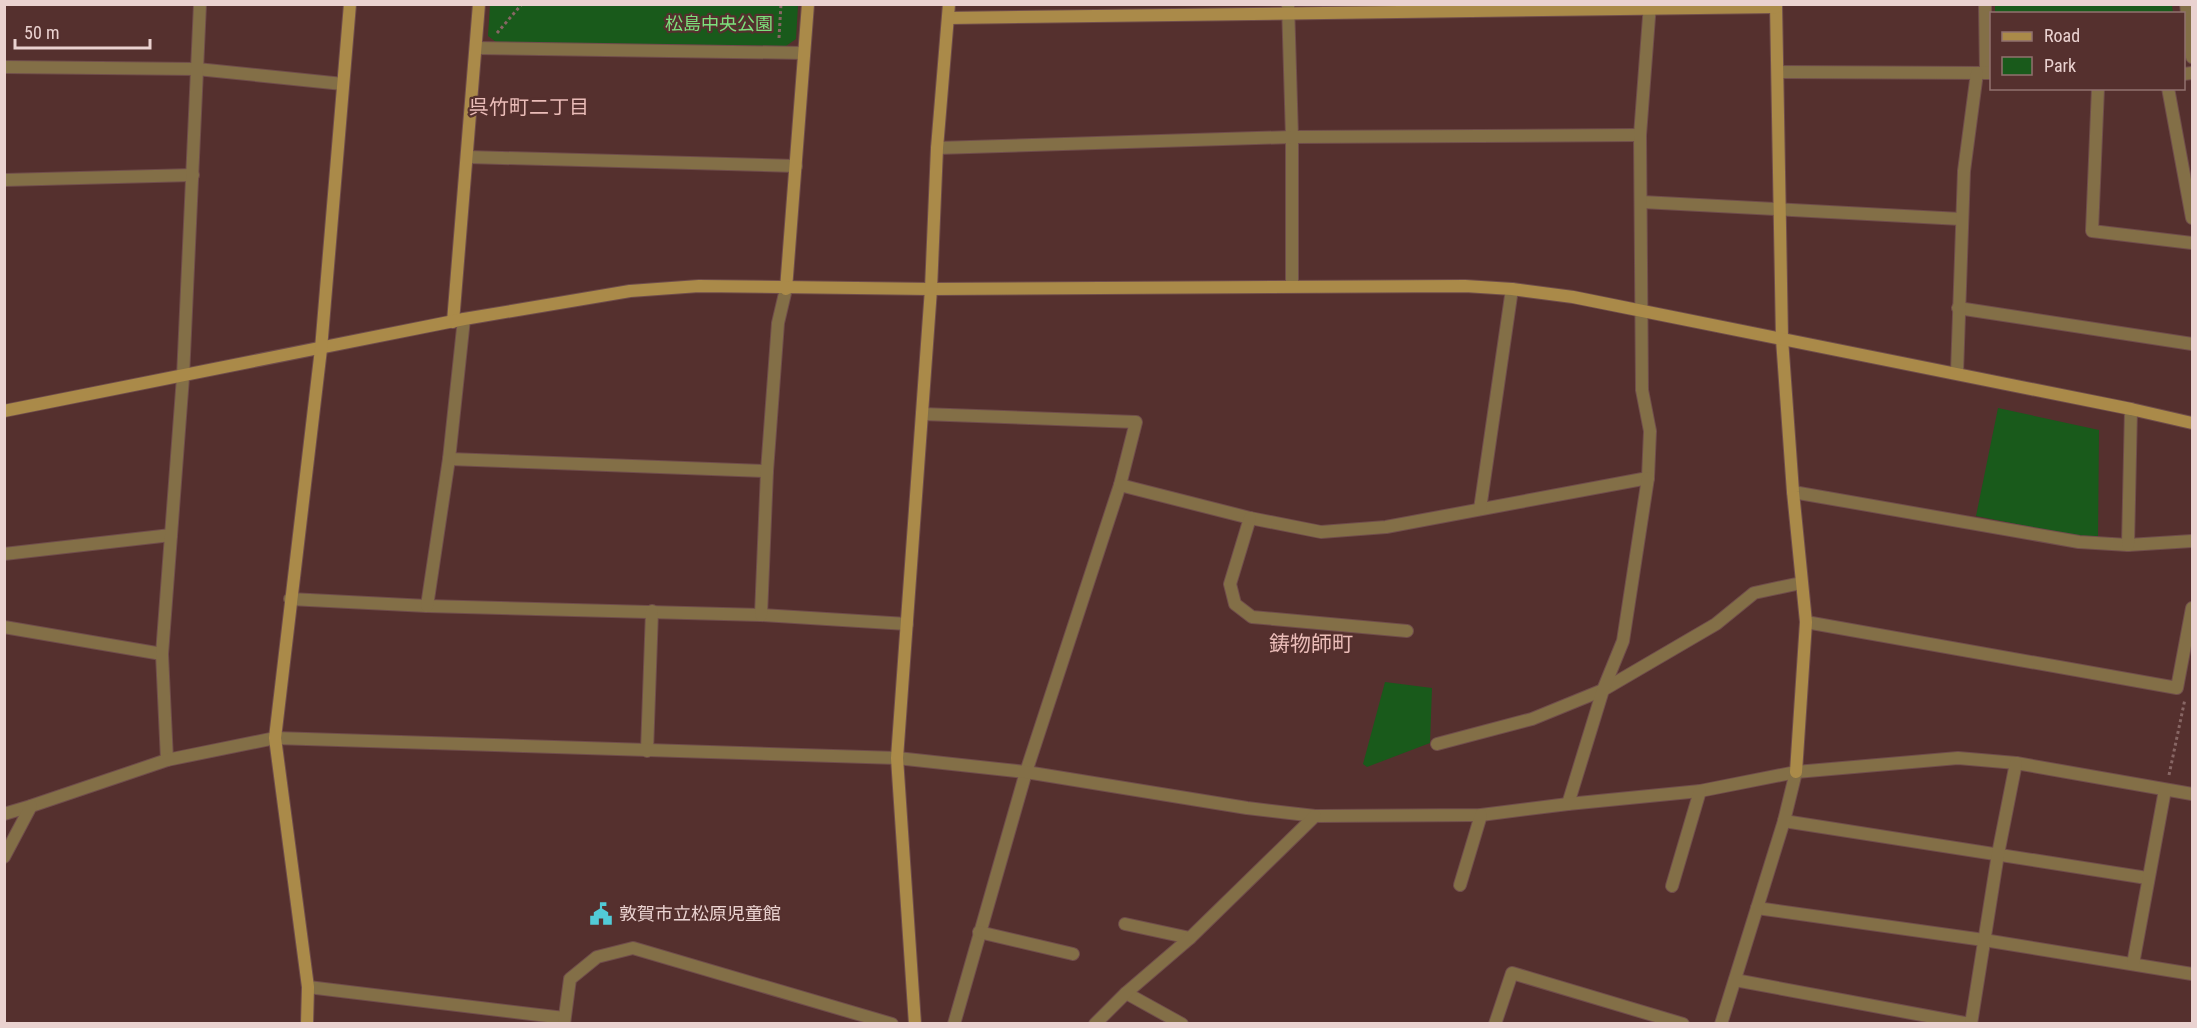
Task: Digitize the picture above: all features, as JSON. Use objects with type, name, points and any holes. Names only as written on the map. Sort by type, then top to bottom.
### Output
[{"type":"street","points":[[167,760],[162,654],[183,377],[200,4]]},
{"type":"street","points":[[307,1023],[308,987],[275,738],[321,349],[350,4]]},
{"type":"street","points":[[427,606],[449,459],[479,4]]},
{"type":"street","points":[[761,615],[767,471],[778,323],[786,289],[808,4]]},
{"type":"street","points":[[915,1023],[897,758],[931,289],[937,148],[949,4]]},
{"type":"street","points":[[1957,373],[1964,171],[1985,73],[1985,4]]},
{"type":"street","points":[[2186,4],[2193,57]]},
{"type":"street","points":[[948,18],[1096,11],[1288,8],[1776,6],[1782,339],[1793,492],[1806,622],[1796,772],[1784,821],[1721,1023]]},
{"type":"street","points":[[1568,804],[1603,690],[1623,640],[1648,478],[1650,431],[1642,390],[1640,135],[1650,7]]},
{"type":"street","points":[[1288,8],[1292,137],[1292,286]]},
{"type":"street","points":[[476,48],[804,53]]},
{"type":"street","points":[[4,68],[197,69],[343,84]]},
{"type":"street","points":[[1778,72],[1985,73]]},
{"type":"street","points":[[2098,90],[2092,231],[2193,243]]},
{"type":"street","points":[[2168,90],[2193,218]]},
{"type":"street","points":[[937,148],[1292,137],[1640,135]]},
{"type":"street","points":[[468,157],[796,166]]},
{"type":"street","points":[[4,180],[193,175]]},
{"type":"street","points":[[1642,202],[1961,219]]},
{"type":"street","points":[[4,411],[459,321],[630,291],[699,286],[786,289],[1465,286],[1573,297],[1957,373],[2193,423]]},
{"type":"street","points":[[1480,509],[1512,289]]},
{"type":"street","points":[[1958,308],[2193,344]]},
{"type":"street","points":[[2128,545],[2131,409]]},
{"type":"street","points":[[922,414],[1136,422],[1120,485],[1026,772],[954,1023]]},
{"type":"street","points":[[449,459],[767,471]]},
{"type":"street","points":[[1120,485],[1250,518],[1321,532],[1386,527],[1648,478]]},
{"type":"street","points":[[1793,492],[2079,542],[2128,545],[2193,542]]},
{"type":"street","points":[[1250,518],[1230,584],[1235,604],[1252,617],[1407,631]]},
{"type":"street","points":[[4,554],[171,535]]},
{"type":"street","points":[[1437,744],[1532,720],[1603,690],[1716,624],[1754,593],[1801,583]]},
{"type":"street","points":[[290,599],[427,606],[761,615],[907,624]]},
{"type":"street","points":[[1806,622],[2177,688],[2193,608]]},
{"type":"street","points":[[647,751],[652,611]]},
{"type":"street","points":[[4,627],[162,654]]},
{"type":"street","points":[[4,813],[167,760],[275,738],[897,758],[1026,772],[1247,808],[1315,816],[1481,815],[1701,791],[1796,772],[1958,758],[2016,764],[2193,794]]},
{"type":"street","points":[[1735,980],[1913,1018],[1970,1023],[1998,854],[2016,764]]},
{"type":"street","points":[[2133,964],[2165,790]]},
{"type":"street","points":[[1672,886],[1701,791]]},
{"type":"street","points":[[4,857],[31,806]]},
{"type":"street","points":[[1460,885],[1481,815]]},
{"type":"street","points":[[1095,1023],[1190,938],[1315,816]]},
{"type":"street","points":[[1784,821],[2147,878]]},
{"type":"street","points":[[1757,908],[1984,940],[2193,974]]},
{"type":"street","points":[[1125,924],[1190,938]]},
{"type":"street","points":[[979,932],[1073,954]]},
{"type":"street","points":[[308,987],[564,1021],[570,979],[597,957],[633,948],[892,1023]]},
{"type":"street","points":[[1495,1023],[1512,973],[1683,1023]]},
{"type":"street","points":[[1126,993],[1182,1023]]},
{"type":"path","points":[[492,39],[522,4]]},
{"type":"path","points":[[778,45],[781,4]]},
{"type":"path","points":[[2165,790],[2186,701],[2177,688]]},
{"type":"green space","name":"松島中央公園","points":[[490,4],[798,5],[796,39],[786,46],[496,42],[488,36]]},
{"type":"green space","points":[[1995,5],[2172,5],[2173,12],[1995,12]]},
{"type":"green space","points":[[1998,408],[2099,430],[2098,538],[2076,536],[1976,516]]},
{"type":"green space","points":[[1385,682],[1432,688],[1430,743],[1367,767],[1363,764]]},
{"type":"place","name":"敦賀市立松原児童館","points":[[601,914]]},
{"type":"district","name":"呉竹町二丁目","points":[[529,107]]},
{"type":"district","name":"鋳物師町","points":[[1311,644]]}]
